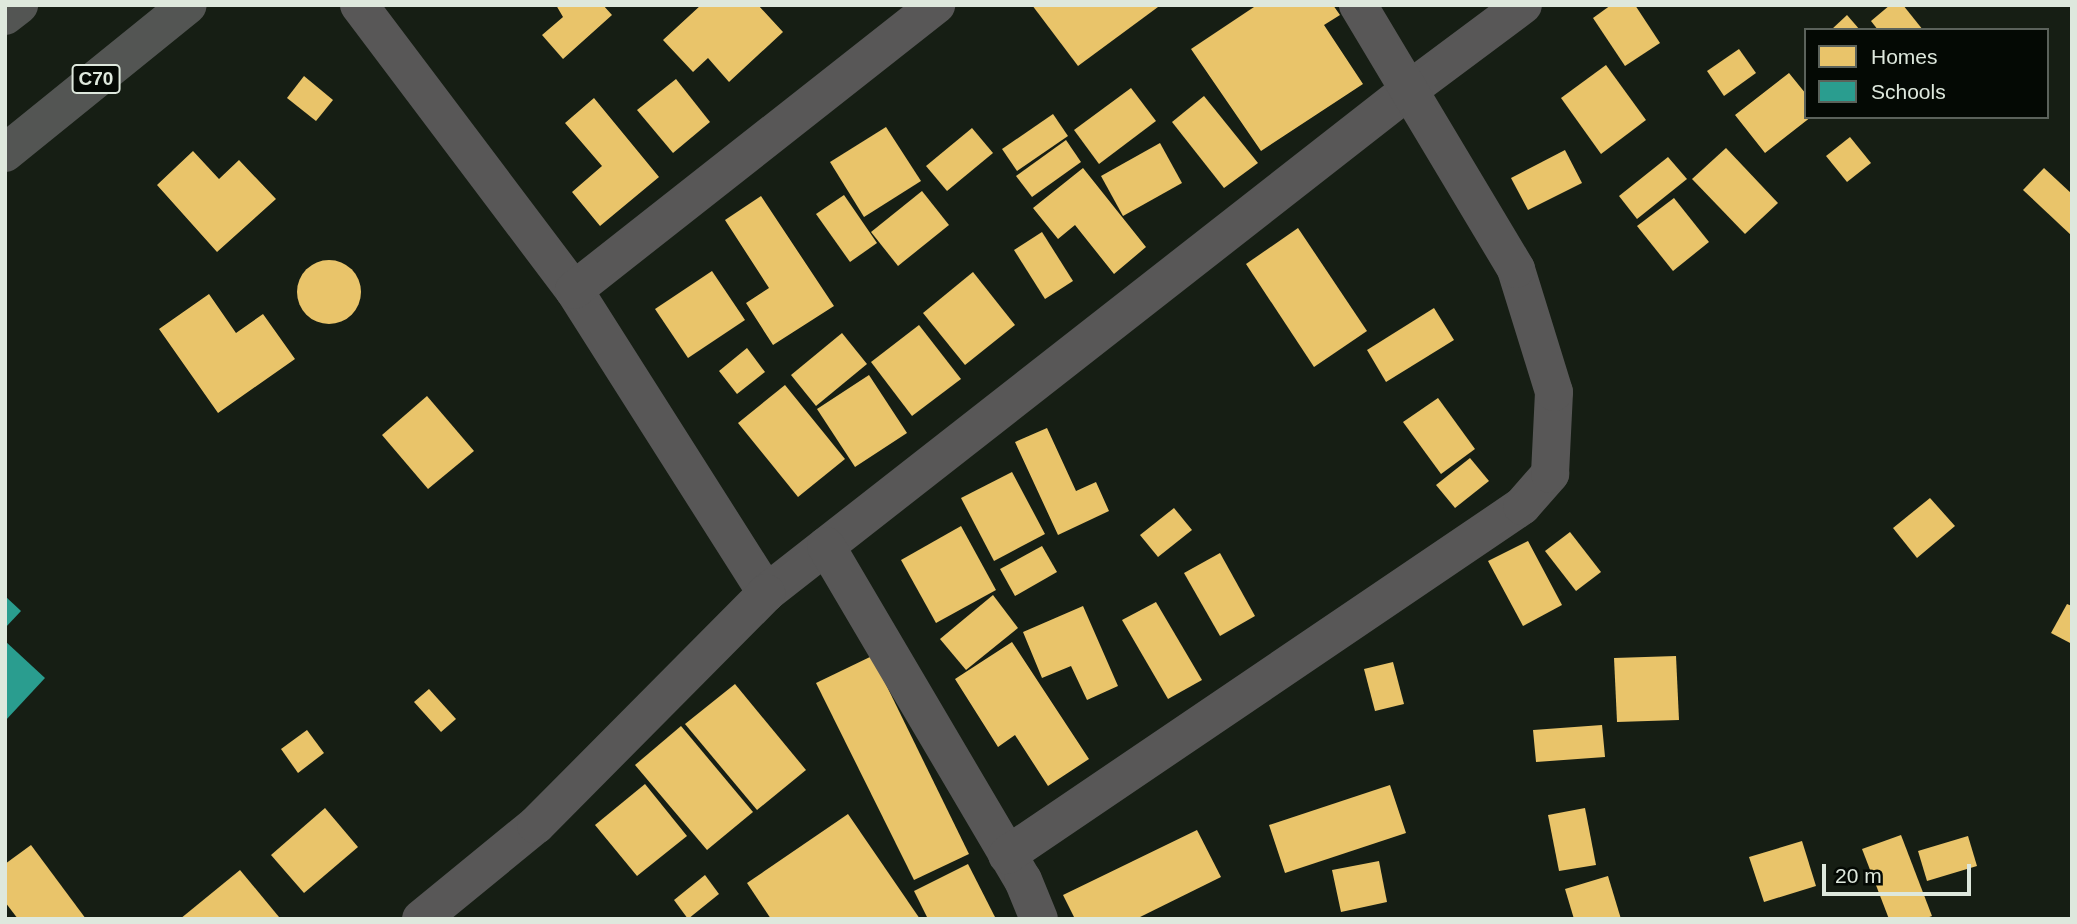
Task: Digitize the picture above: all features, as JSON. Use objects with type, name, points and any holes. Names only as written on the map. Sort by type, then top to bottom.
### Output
[{"type":"highway","points":[[5,16],[19,5]]},
{"type":"highway","name":"C70","points":[[5,153],[188,5]]},
{"type":"street","points":[[359,5],[573,290],[766,593]]},
{"type":"street","points":[[573,290],[936,5]]},
{"type":"street","points":[[1007,855],[1522,506],[1550,474],[1554,392],[1516,269],[1358,5]]},
{"type":"street","points":[[421,919],[536,825],[766,593],[1409,90],[1523,5]]},
{"type":"street","points":[[826,546],[1023,880],[1040,919]]},
{"type":"building: Homes","points":[[556,5],[603,5],[612,15],[563,59],[542,35],[563,17]]},
{"type":"building: Homes","points":[[701,5],[758,5],[783,32],[729,82],[708,58],[693,72],[663,40]]},
{"type":"building: Homes","points":[[1032,5],[1157,5],[1158,7],[1078,66]]},
{"type":"building: Homes","points":[[1257,5],[1333,5],[1340,15],[1324,25],[1363,84],[1261,151],[1191,49]]},
{"type":"building: Homes","points":[[1611,5],[1635,5],[1660,43],[1625,66],[1593,18]]},
{"type":"building: Homes","points":[[1890,5],[1903,5],[1921,28],[1876,28],[1871,21]]},
{"type":"building: Homes","points":[[1847,15],[1858,28],[1833,28]]},
{"type":"building: Homes","points":[[1739,49],[1756,73],[1724,96],[1707,71]]},
{"type":"building: Homes","points":[[1606,65],[1646,120],[1601,154],[1561,98]]},
{"type":"building: Homes","points":[[1789,73],[1804,92],[1804,119],[1808,119],[1765,153],[1735,115]]},
{"type":"building: Homes","points":[[304,76],[333,100],[316,121],[287,98]]},
{"type":"building: Homes","points":[[676,79],[710,122],[673,153],[637,110]]},
{"type":"building: Homes","points":[[1131,88],[1156,121],[1099,164],[1074,130]]},
{"type":"building: Homes","points":[[1204,96],[1258,163],[1224,188],[1172,122]]},
{"type":"building: Homes","points":[[594,98],[659,177],[600,226],[572,192],[602,166],[565,123]]},
{"type":"building: Homes","points":[[1053,114],[1068,136],[1017,171],[1002,149]]},
{"type":"building: Homes","points":[[886,127],[921,181],[864,217],[830,162]]},
{"type":"building: Homes","points":[[972,128],[993,153],[947,191],[926,166]]},
{"type":"building: Homes","points":[[1850,137],[1871,163],[1847,182],[1826,156]]},
{"type":"building: Homes","points":[[1066,140],[1081,162],[1032,197],[1016,176]]},
{"type":"building: Homes","points":[[1160,143],[1182,183],[1123,216],[1101,176]]},
{"type":"building: Homes","points":[[1726,148],[1778,203],[1745,234],[1692,179]]},
{"type":"building: Homes","points":[[1565,150],[1582,183],[1528,210],[1511,178]]},
{"type":"building: Homes","points":[[193,151],[219,179],[239,160],[276,199],[217,252],[157,185]]},
{"type":"building: Homes","points":[[1668,157],[1687,179],[1637,219],[1619,196]]},
{"type":"building: Homes","points":[[1083,168],[1146,247],[1114,274],[1075,225],[1058,239],[1033,208]]},
{"type":"building: Homes","points":[[2044,168],[2072,194],[2072,236],[2023,190]]},
{"type":"building: Homes","points":[[922,191],[949,225],[898,266],[871,232]]},
{"type":"building: Homes","points":[[844,195],[877,243],[850,262],[816,214]]},
{"type":"building: Homes","points":[[761,196],[834,306],[773,345],[746,303],[769,288],[725,220]]},
{"type":"building: Homes","points":[[1674,198],[1709,242],[1673,271],[1637,226]]},
{"type":"building: Homes","points":[[1298,228],[1367,331],[1314,367],[1246,264]]},
{"type":"building: Homes","points":[[1042,232],[1073,281],[1045,299],[1014,250]]},
{"type":"building: Homes","points":[[323,260],[335,260],[352,269],[359,280],[359,304],[352,315],[335,324],[323,324],[311,319],[302,310],[297,298],[297,286],[302,274],[311,265]]},
{"type":"building: Homes","points":[[712,271],[745,320],[688,358],[655,309]]},
{"type":"building: Homes","points":[[973,272],[1015,325],[965,365],[923,313]]},
{"type":"building: Homes","points":[[209,294],[236,333],[263,314],[295,359],[218,413],[159,329]]},
{"type":"building: Homes","points":[[1434,308],[1454,340],[1386,382],[1367,350]]},
{"type":"building: Homes","points":[[919,325],[961,379],[912,416],[871,362]]},
{"type":"building: Homes","points":[[842,333],[867,364],[816,406],[791,375]]},
{"type":"building: Homes","points":[[747,348],[765,372],[737,394],[719,371]]},
{"type":"building: Homes","points":[[869,375],[907,433],[855,467],[817,409]]},
{"type":"building: Homes","points":[[785,385],[845,459],[798,497],[738,423]]},
{"type":"building: Homes","points":[[427,396],[474,451],[428,489],[382,435]]},
{"type":"building: Homes","points":[[1438,398],[1475,449],[1441,474],[1403,422]]},
{"type":"building: Homes","points":[[1047,428],[1076,491],[1096,482],[1109,511],[1058,535],[1015,442]]},
{"type":"building: Homes","points":[[1470,458],[1489,481],[1455,508],[1436,485]]},
{"type":"building: Homes","points":[[1012,472],[1045,534],[994,561],[961,498]]},
{"type":"building: Homes","points":[[1930,498],[1955,526],[1917,558],[1893,528]]},
{"type":"building: Homes","points":[[1174,508],[1192,530],[1158,557],[1140,535]]},
{"type":"building: Homes","points":[[961,526],[996,590],[936,623],[901,560]]},
{"type":"building: Homes","points":[[1570,532],[1601,572],[1576,591],[1545,551]]},
{"type":"building: Homes","points":[[1528,541],[1562,605],[1523,626],[1488,561]]},
{"type":"building: Homes","points":[[1042,546],[1057,572],[1015,596],[1000,569]]},
{"type":"building: Homes","points":[[1220,553],[1255,616],[1220,636],[1184,573]]},
{"type":"building: Homes","points":[[993,595],[1018,628],[966,670],[940,639]]},
{"type":"building: Homes","points":[[1156,602],[1202,680],[1168,699],[1122,620]]},
{"type":"building: Homes","points":[[2067,604],[2072,606],[2072,644],[2051,633]]},
{"type":"building: Homes","points":[[1083,606],[1118,686],[1087,700],[1071,666],[1042,678],[1023,632]]},
{"type":"building: Homes","points":[[1012,642],[1089,759],[1048,786],[1015,735],[998,747],[955,679]]},
{"type":"building: Homes","points":[[872,656],[969,854],[914,880],[816,683]]},
{"type":"building: Homes","points":[[1676,656],[1679,720],[1617,722],[1614,658]]},
{"type":"building: Homes","points":[[1393,662],[1404,704],[1375,711],[1364,669]]},
{"type":"building: Homes","points":[[735,684],[806,770],[757,810],[685,724]]},
{"type":"building: Homes","points":[[429,689],[456,719],[441,732],[414,702]]},
{"type":"building: Homes","points":[[1602,725],[1605,757],[1536,762],[1533,730]]},
{"type":"building: Homes","points":[[681,726],[753,812],[707,850],[635,765]]},
{"type":"building: Homes","points":[[307,730],[324,753],[298,773],[281,749]]},
{"type":"building: Homes","points":[[645,784],[687,836],[637,876],[595,825]]},
{"type":"building: Homes","points":[[1390,785],[1406,833],[1285,873],[1269,825]]},
{"type":"building: Homes","points":[[325,808],[358,847],[304,893],[271,855]]},
{"type":"building: Homes","points":[[1585,808],[1596,865],[1559,871],[1548,815]]},
{"type":"building: Homes","points":[[848,814],[920,919],[771,919],[747,883]]},
{"type":"building: Homes","points":[[1197,830],[1221,877],[1136,919],[1075,919],[1063,895]]},
{"type":"building: Homes","points":[[1901,835],[1932,916],[1924,919],[1889,919],[1862,849]]},
{"type":"building: Homes","points":[[1968,836],[1977,866],[1927,881],[1918,851]]},
{"type":"building: Homes","points":[[1802,841],[1816,886],[1764,902],[1749,857]]},
{"type":"building: Homes","points":[[31,845],[86,919],[18,919],[5,902],[5,864]]},
{"type":"building: Homes","points":[[1379,861],[1387,902],[1341,912],[1332,870]]},
{"type":"building: Homes","points":[[968,864],[996,919],[928,919],[914,891]]},
{"type":"building: Homes","points":[[240,870],[279,917],[180,919]]},
{"type":"building: Homes","points":[[705,875],[719,894],[688,919],[674,900]]},
{"type":"building: Homes","points":[[1608,876],[1621,919],[1574,919],[1565,889]]},
{"type":"building: Schools","points":[[5,596],[21,611],[5,628]]},
{"type":"building: Schools","points":[[5,641],[45,678],[5,721]]}]
